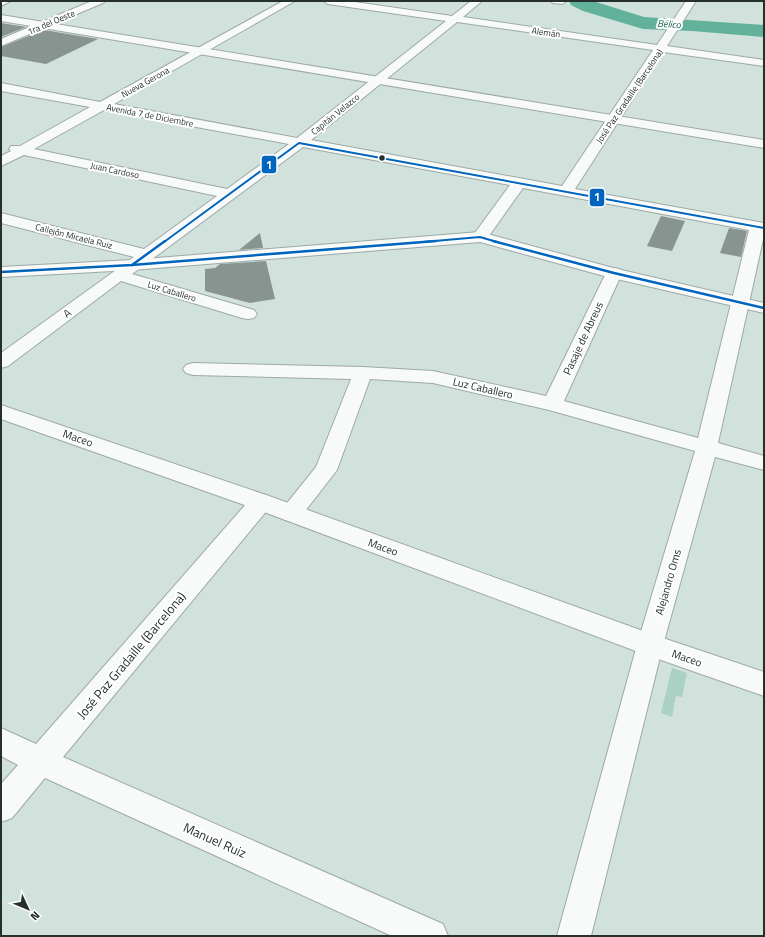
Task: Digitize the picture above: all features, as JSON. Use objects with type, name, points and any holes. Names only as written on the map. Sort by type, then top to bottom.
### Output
[{"type":"street","points":[[1,3],[6,1]]},
{"type":"street","name":"1ra del Oeste","points":[[1,43],[100,1]]},
{"type":"street","name":"Nueva Gerona","points":[[1,162],[290,1]]},
{"type":"street","name":"Alemán","points":[[328,1],[453,20],[764,63]]},
{"type":"street","name":"Capitán Velazco","points":[[132,265],[299,143],[477,1]]},
{"type":"street","points":[[556,1],[562,1]]},
{"type":"street","name":"José Paz Gradaille (Barcelona)","points":[[566,192],[615,116],[673,31],[691,1]]},
{"type":"street","points":[[1,17],[615,116],[764,138]]},
{"type":"street","name":"Avenida 7 de Diciembre","points":[[1,87],[761,228]]},
{"type":"street","points":[[615,116],[764,144]]},
{"type":"street","name":"Juan Cardoso","points":[[1,146],[228,194]]},
{"type":"street","points":[[480,237],[519,183]]},
{"type":"street","name":"Callejón Micaela Ruiz","points":[[1,218],[132,265]]},
{"type":"street","name":"Alejandro Oms","points":[[574,936],[650,645],[707,446],[752,305],[761,228]]},
{"type":"street","points":[[1,272],[132,265],[480,237],[614,273],[752,305]]},
{"type":"street","name":"Luz Caballero","points":[[132,265],[248,314]]},
{"type":"street","name":"A","points":[[1,362],[132,265]]},
{"type":"street","name":"Pasaje de Abreus","points":[[552,404],[614,273]]},
{"type":"street","name":"Luz Caballero","points":[[193,369],[363,372],[432,377],[552,404],[764,463]]},
{"type":"street","points":[[292,513],[326,470],[363,372]]},
{"type":"street","name":"Maceo","points":[[1,412],[292,513],[650,645],[764,684]]},
{"type":"street","name":"José Paz Gradaille (Barcelona)","points":[[1,807],[261,502]]},
{"type":"street","name":"Manuel Ruiz","points":[[1,741],[40,762],[431,936]]},
{"type":"green space","points":[[672,668],[687,673],[682,697],[676,696],[672,717],[661,713]]},
{"type":"building","points":[[1,23],[26,27],[1,37]]},
{"type":"building","points":[[44,30],[98,39],[46,64],[1,56],[1,47]]},
{"type":"building","points":[[661,216],[685,221],[672,251],[647,246]]},
{"type":"building","points":[[729,228],[747,231],[741,257],[720,253]]},
{"type":"building","points":[[260,233],[263,248],[239,250]]},
{"type":"building","points":[[266,261],[275,299],[250,303],[205,291],[205,269],[215,268],[220,264]]},
{"type":"waterway","name":"Bélico","points":[[578,1],[590,7],[643,23],[692,25],[764,31]]},
{"type":"transit line","name":"1","points":[[132,265],[299,143],[764,228]]},
{"type":"transit line","name":"1","points":[[1,272],[132,265],[480,237],[614,273],[764,308]]}]
